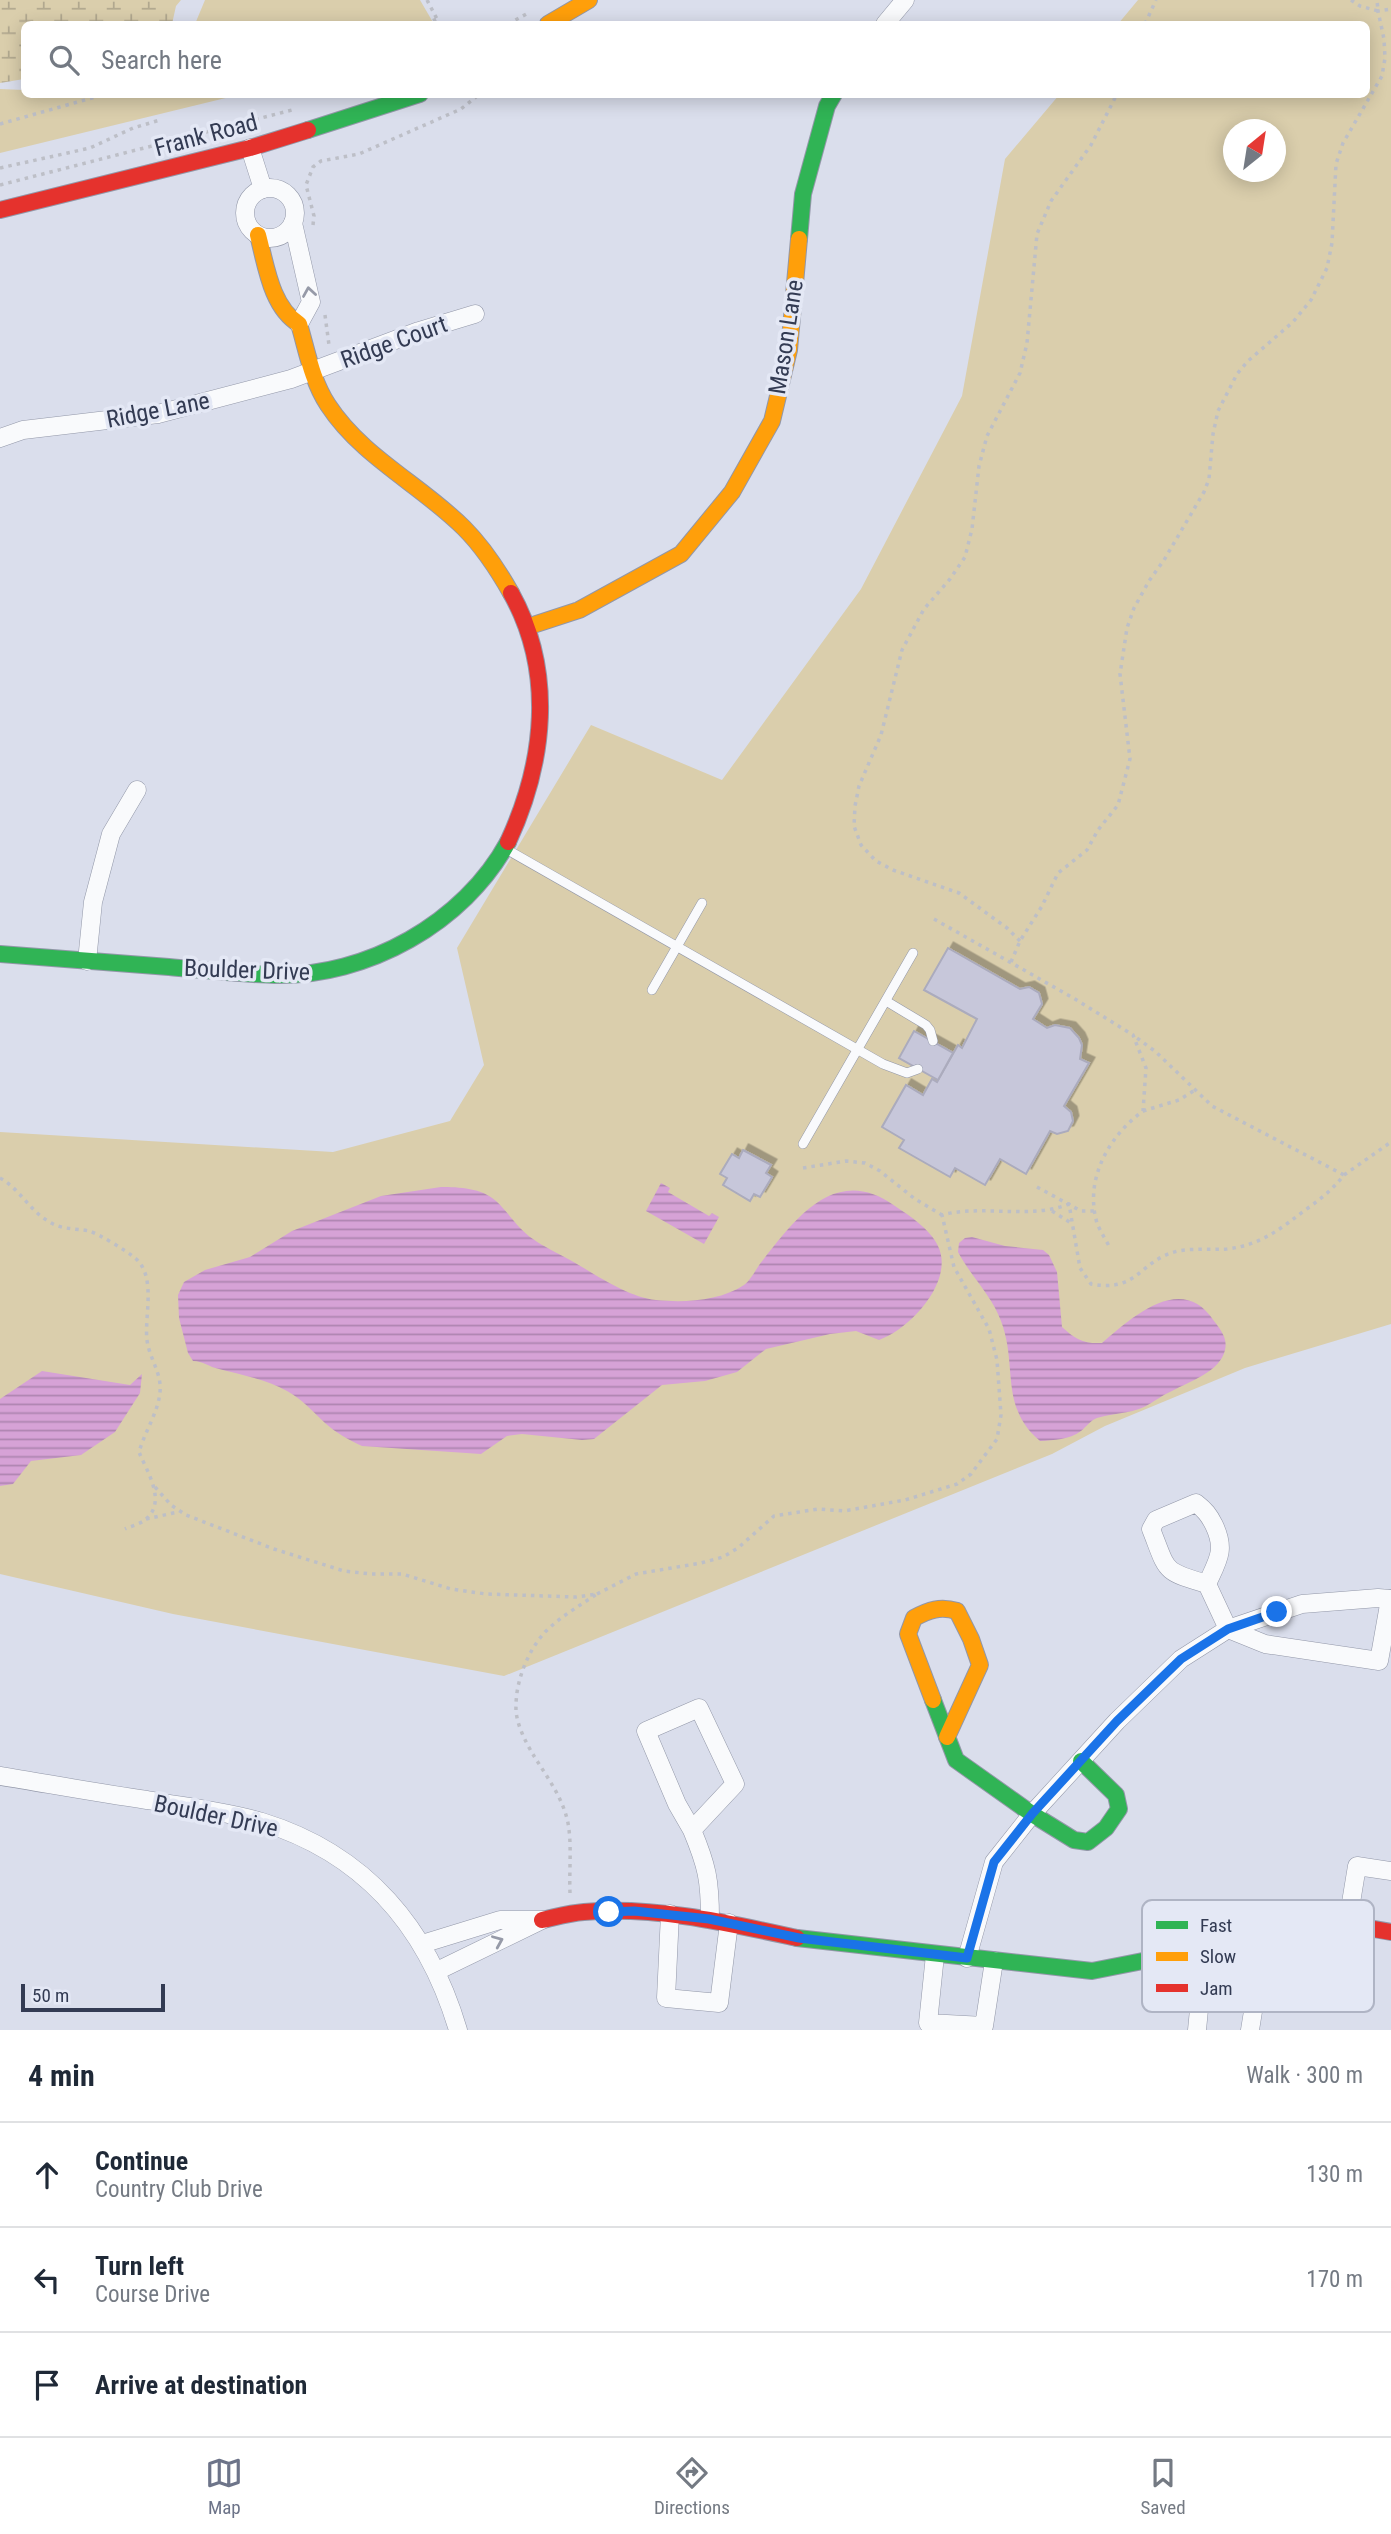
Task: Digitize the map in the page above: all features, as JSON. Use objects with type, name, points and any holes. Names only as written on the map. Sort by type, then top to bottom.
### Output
[{"type":"street","points":[[553,21],[589,0]]},
{"type":"street","points":[[888,21],[905,0]]},
{"type":"street","name":"Frank Road","points":[[0,210],[250,148],[407,98]]},
{"type":"street","name":"Mason Lane","points":[[527,627],[579,610],[681,554],[732,492],[772,421],[789,350],[803,194],[827,106],[832,98]]},
{"type":"street","points":[[250,148],[263,189],[277,189],[290,198],[295,213],[290,228],[277,237],[269,239],[258,235]]},
{"type":"street","name":"Boulder Drive","points":[[0,954],[276,975],[322,972],[383,954],[433,926],[477,886],[505,848],[518,822],[539,747],[541,710],[539,681],[527,627],[512,593],[483,549],[449,514],[344,427],[326,402],[299,324],[286,316],[271,285],[258,235],[248,227],[244,210],[252,195],[263,189]]},
{"type":"street","points":[[293,223],[312,302],[299,324]]},
{"type":"street","name":"Ridge Court","points":[[314,371],[419,331],[475,314]]},
{"type":"street","name":"Ridge Lane","points":[[0,438],[23,430],[158,414],[314,371]]},
{"type":"street","points":[[87,961],[93,902],[111,834],[137,790]]},
{"type":"street","points":[[967,1958],[994,1862],[1032,1814],[1117,1721],[1181,1659],[1228,1629],[1302,1604],[1391,1599],[1379,1661],[1265,1644],[1228,1629],[1207,1584],[1220,1554],[1221,1539],[1207,1511],[1196,1503],[1157,1520],[1151,1529],[1166,1568],[1178,1576],[1207,1584]]},
{"type":"street","points":[[947,1737],[980,1665],[957,1611],[945,1606],[933,1608],[914,1618],[908,1634],[947,1737],[956,1760],[1032,1814],[1074,1840],[1088,1842],[1106,1828],[1119,1809],[1116,1795],[1081,1761]]},
{"type":"street","points":[[692,1830],[735,1784],[699,1708],[646,1731],[706,1863],[710,1889],[709,1919]]},
{"type":"street","name":"Boulder Drive","points":[[0,1776],[240,1816],[282,1829],[320,1847],[368,1881],[395,1908],[422,1944],[437,1971],[458,2030]]},
{"type":"street","points":[[1351,1900],[1357,1866],[1391,1871]]},
{"type":"street","points":[[422,1944],[500,1920],[542,1920],[570,1914],[634,1911],[709,1919],[799,1938],[1092,1971],[1142,1961]]},
{"type":"street","points":[[670,1914],[666,1998],[719,2003],[729,1923]]},
{"type":"street","points":[[437,1971],[542,1920]]},
{"type":"street","points":[[935,1955],[928,2023],[984,2026],[994,1961]]},
{"type":"street","points":[[1197,2030],[1199,2012]]},
{"type":"street","points":[[1250,2030],[1253,2012]]},
{"type":"lane","points":[[505,848],[898,1071],[907,1073],[918,1069]]},
{"type":"lane","points":[[652,990],[702,903]]},
{"type":"lane","points":[[803,1144],[913,953]]},
{"type":"lane","points":[[886,1001],[926,1024],[933,1041]]},
{"type":"path","points":[[427,0],[437,19],[432,21]]},
{"type":"path","points":[[1146,21],[1156,0]]},
{"type":"path","points":[[1351,0],[1360,6],[1378,11],[1391,9]]},
{"type":"path","points":[[1370,97],[1382,76],[1385,58],[1377,0]]},
{"type":"path","points":[[0,124],[92,98]]},
{"type":"path","points":[[312,234],[314,216],[306,185],[313,167],[321,161],[359,154],[461,109],[475,98]]},
{"type":"path","points":[[1020,941],[959,893],[893,870],[876,860],[861,845],[854,826],[855,806],[859,786],[881,735],[902,650],[924,609],[965,557],[972,529],[982,456],[988,436],[1020,373],[1027,343],[1037,234],[1051,201],[1091,145],[1115,98]]},
{"type":"path","points":[[1011,962],[1058,873],[1087,850],[1118,804],[1130,759],[1120,674],[1127,628],[1134,608],[1204,492],[1209,479],[1218,411],[1237,374],[1293,322],[1311,300],[1327,268],[1332,243],[1336,164],[1343,143],[1369,98]]},
{"type":"path","points":[[0,185],[306,106]]},
{"type":"path","points":[[0,168],[90,148],[133,128],[160,120]]},
{"type":"path","points":[[326,310],[324,319],[329,345]]},
{"type":"path","points":[[934,919],[1133,1035],[1156,1052],[1212,1106],[1241,1124],[1285,1143],[1344,1175]]},
{"type":"path","points":[[1133,1035],[1146,1068],[1143,1111]]},
{"type":"path","points":[[1110,1248],[1097,1222],[1094,1191],[1101,1160],[1116,1135],[1143,1111],[1179,1100],[1195,1090]]},
{"type":"path","points":[[1069,1204],[1080,1268],[1091,1284],[1110,1287],[1126,1283],[1156,1259],[1179,1251],[1228,1249],[1269,1237],[1326,1196],[1344,1175],[1391,1142]]},
{"type":"path","points":[[803,1168],[846,1161],[864,1163],[880,1171],[915,1199],[942,1215],[961,1210],[1052,1211],[1069,1204]]},
{"type":"path","points":[[0,1178],[18,1190],[48,1222],[66,1229],[90,1231],[137,1259],[145,1273],[149,1297],[147,1342],[161,1388],[157,1410],[144,1434],[139,1452],[155,1488],[181,1512],[214,1527],[344,1571],[402,1574],[451,1590],[486,1594],[576,1597],[597,1594]]},
{"type":"path","points":[[1037,1187],[1081,1211],[1096,1211]]},
{"type":"path","points":[[1052,1211],[1072,1223]]},
{"type":"path","points":[[570,1914],[568,1822],[554,1786],[523,1733],[515,1708],[520,1678],[531,1653],[555,1623],[597,1594],[636,1574],[723,1557],[774,1516],[818,1509],[844,1511],[880,1505],[935,1492],[957,1484],[971,1474],[997,1439],[1001,1415],[997,1360],[989,1329],[954,1267],[942,1215]]},
{"type":"path","points":[[146,1519],[154,1506],[155,1488]]},
{"type":"path","points":[[125,1529],[146,1519],[181,1512]]},
{"type":"green space","points":[[0,0],[181,0],[176,6],[173,21],[21,21],[21,80],[0,83]]},
{"type":"green space","points":[[205,0],[420,0],[432,21],[196,21]]},
{"type":"green space","points":[[1138,0],[1391,0],[1391,1324],[1245,1368],[1105,1426],[1052,1454],[504,1676],[173,1614],[0,1574],[0,1132],[333,1152],[450,1121],[484,1065],[457,948],[591,725],[722,780],[861,589],[962,396],[1005,159],[1056,98],[1370,98],[1370,21],[1120,21]]},
{"type":"green space","points":[[0,89],[21,90],[21,98],[226,98],[0,153]]},
{"type":"shaded area","points":[[661,1183],[670,1188],[668,1192],[709,1216],[712,1213],[719,1217],[704,1244],[646,1211]]},
{"type":"shaded area","points":[[441,1187],[484,1193],[496,1201],[523,1231],[537,1242],[623,1290],[656,1300],[713,1298],[747,1283],[776,1243],[804,1213],[837,1193],[855,1191],[874,1194],[925,1229],[938,1246],[942,1260],[940,1274],[935,1288],[916,1315],[904,1326],[879,1340],[856,1331],[830,1334],[766,1349],[737,1372],[705,1381],[662,1385],[594,1439],[522,1434],[507,1436],[481,1454],[362,1446],[334,1430],[297,1398],[279,1387],[193,1361],[188,1353],[179,1318],[178,1295],[184,1282],[205,1270],[250,1257],[292,1231],[381,1196]]},
{"type":"shaded area","points":[[972,1237],[1005,1246],[1043,1250],[1049,1255],[1057,1272],[1062,1327],[1080,1340],[1102,1343],[1127,1322],[1157,1304],[1172,1299],[1187,1300],[1201,1307],[1221,1331],[1226,1346],[1222,1358],[1211,1370],[1144,1407],[1097,1418],[1072,1436],[1040,1441],[1027,1428],[1014,1400],[1006,1337],[1001,1321],[987,1294],[958,1252],[959,1243]]},
{"type":"shaded area","points":[[42,1371],[130,1385],[142,1374],[140,1393],[115,1432],[81,1455],[31,1461],[13,1484],[0,1486],[0,1399]]},
{"type":"building","points":[[948,948],[1020,989],[1029,987],[1039,993],[1042,1004],[1033,1019],[1047,1028],[1055,1025],[1070,1028],[1082,1045],[1080,1059],[1089,1063],[1064,1106],[1071,1112],[1073,1121],[1068,1131],[1057,1134],[1050,1131],[1026,1174],[1000,1159],[985,1185],[955,1168],[950,1177],[899,1148],[904,1140],[882,1127],[906,1085],[923,1095],[932,1079],[937,1082],[958,1045],[962,1048],[977,1019],[924,990]]},
{"type":"building","points":[[914,1031],[953,1053],[938,1080],[899,1058]]},
{"type":"building","points":[[743,1150],[771,1165],[766,1173],[772,1177],[760,1197],[754,1194],[750,1201],[723,1185],[727,1178],[720,1174],[732,1154],[739,1158]]},
{"type":"traffic: fast","points":[[308,130],[408,98]]},
{"type":"traffic: fast","points":[[799,239],[803,194],[827,106],[832,98]]},
{"type":"traffic: fast","points":[[0,954],[275,975],[310,973],[344,966],[378,955],[410,940],[439,920],[466,897],[489,871],[508,842]]},
{"type":"traffic: fast","points":[[933,1700],[956,1760],[1032,1814],[1074,1840],[1088,1842],[1106,1828],[1119,1809],[1116,1795],[1081,1761]]},
{"type":"traffic: fast","points":[[797,1938],[1092,1971],[1142,1961]]},
{"type":"traffic: slow","points":[[553,21],[589,0]]},
{"type":"traffic: slow","points":[[258,235],[271,284],[282,307],[299,324],[314,376],[328,405],[358,440],[464,528],[490,559],[511,593]]},
{"type":"traffic: slow","points":[[527,627],[579,610],[681,554],[732,492],[772,421],[789,350],[799,239]]},
{"type":"traffic: slow","points":[[933,1700],[908,1634],[914,1618],[935,1610],[957,1611],[980,1665],[947,1737]]},
{"type":"traffic: jam","points":[[0,210],[250,148],[308,130]]},
{"type":"traffic: jam","points":[[508,842],[521,812],[530,780],[540,717],[534,654],[525,623],[511,593]]},
{"type":"traffic: jam","points":[[542,1920],[584,1912],[638,1911],[692,1917],[797,1938]]},
{"type":"traffic: jam","points":[[1374,1929],[1391,1932]]},
{"type":"route","points":[[609,1912],[634,1911],[709,1919],[799,1938],[967,1958],[994,1862],[1032,1814],[1117,1721],[1181,1659],[1228,1629],[1277,1612]]}]
